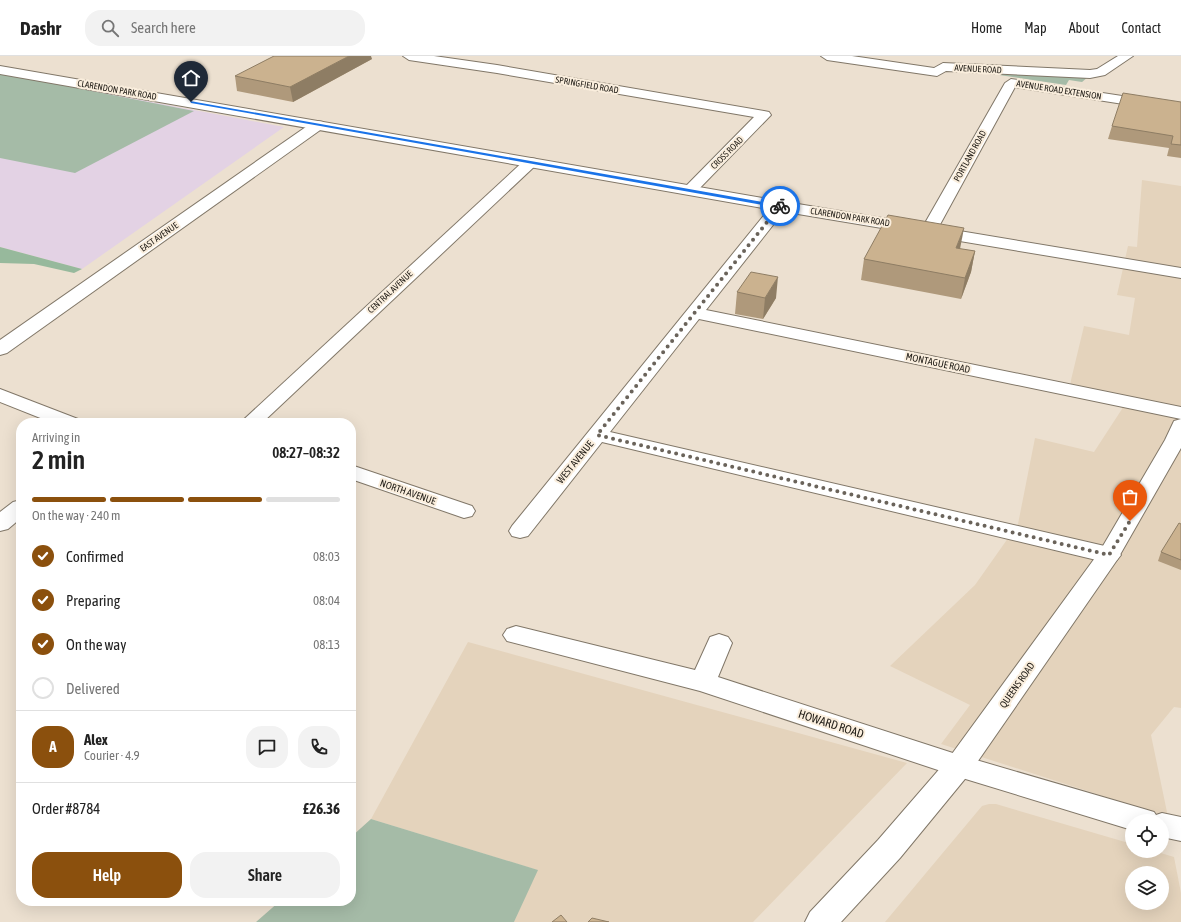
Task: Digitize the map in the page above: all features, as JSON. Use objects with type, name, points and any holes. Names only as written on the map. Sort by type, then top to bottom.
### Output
[{"type":"street","name":"SPRINGFIELD ROAD","points":[[409,56],[497,69],[764,115]]},
{"type":"street","name":"AVENUE ROAD","points":[[827,56],[937,72],[943,67],[1090,74],[1101,72],[1127,56]]},
{"type":"street","points":[[900,67],[914,56]]},
{"type":"street","name":"CLARENDON PARK ROAD","points":[[0,70],[780,206],[1181,273]]},
{"type":"street","name":"AVENUE ROAD EXTENSION","points":[[937,72],[1181,109]]},
{"type":"street","name":"PORTLAND ROAD","points":[[929,230],[1011,83]]},
{"type":"street","name":"CROSS ROAD","points":[[690,190],[764,115]]},
{"type":"street","name":"EAST AVENUE","points":[[0,349],[318,125]]},
{"type":"street","name":"CENTRAL AVENUE","points":[[255,418],[531,162]]},
{"type":"street","name":"WEST AVENUE","points":[[520,531],[780,206]]},
{"type":"street","name":"MONTAGUE ROAD","points":[[695,313],[1181,412]]},
{"type":"street","points":[[0,395],[58,418]]},
{"type":"street","name":"QUEENS ROAD","points":[[820,922],[889,850],[959,766],[1109,555],[1175,440],[1181,425]]},
{"type":"street","points":[[597,435],[1109,555]]},
{"type":"street","name":"NORTH AVENUE","points":[[356,474],[464,511]]},
{"type":"street","points":[[0,524],[16,511]]},
{"type":"street","name":"HOWARD ROAD","points":[[516,635],[703,682],[959,766],[1125,815]]},
{"type":"street","points":[[703,682],[719,643]]},
{"type":"street","points":[[1169,826],[1181,829]]},
{"type":"shaded area","points":[[0,73],[284,127],[82,269],[0,247]]},
{"type":"shaded area","points":[[1142,180],[1181,186],[1181,708],[1174,707],[1151,735],[1167,814],[1159,814],[941,744],[970,705],[890,666],[975,585],[1018,524],[1035,438],[1094,452],[1122,409],[1123,401],[1070,390],[1084,326],[1129,335],[1135,298],[1117,295],[1128,246],[1137,247]]},
{"type":"shaded area","points":[[468,642],[907,763],[753,922],[514,922],[537,870],[371,819]]},
{"type":"shaded area","points":[[989,804],[996,804],[1125,842],[1125,858],[1169,858],[1169,856],[1174,857],[1181,893],[1181,922],[885,922],[982,806]]},
{"type":"green space","points":[[0,73],[194,111],[75,173],[0,158]]},
{"type":"green space","points":[[1001,73],[1088,77],[1082,82],[1069,80],[1066,85],[999,75]]},
{"type":"green space","points":[[0,247],[82,269],[74,273],[34,264],[0,263]]},
{"type":"green space","points":[[371,819],[538,870],[514,922],[256,922],[274,906],[356,906],[356,832]]},
{"type":"building","points":[[274,56],[349,56],[290,87],[235,76]]},
{"type":"building","points":[[1123,93],[1181,102],[1181,145],[1171,144],[1173,136],[1112,126]]},
{"type":"building","points":[[888,215],[964,228],[956,248],[975,251],[965,278],[864,259]]},
{"type":"building","points":[[751,272],[778,277],[765,298],[737,292]]},
{"type":"building","points":[[1179,523],[1181,524],[1181,560],[1161,552]]},
{"type":"building","points":[[561,915],[567,922],[552,922]]},
{"type":"building","points":[[592,918],[609,922],[588,922]]},
{"type":"way so far","points":[[780,206],[597,435],[1109,555],[1130,521]]},
{"type":"route","points":[[191,102],[780,206]]}]
